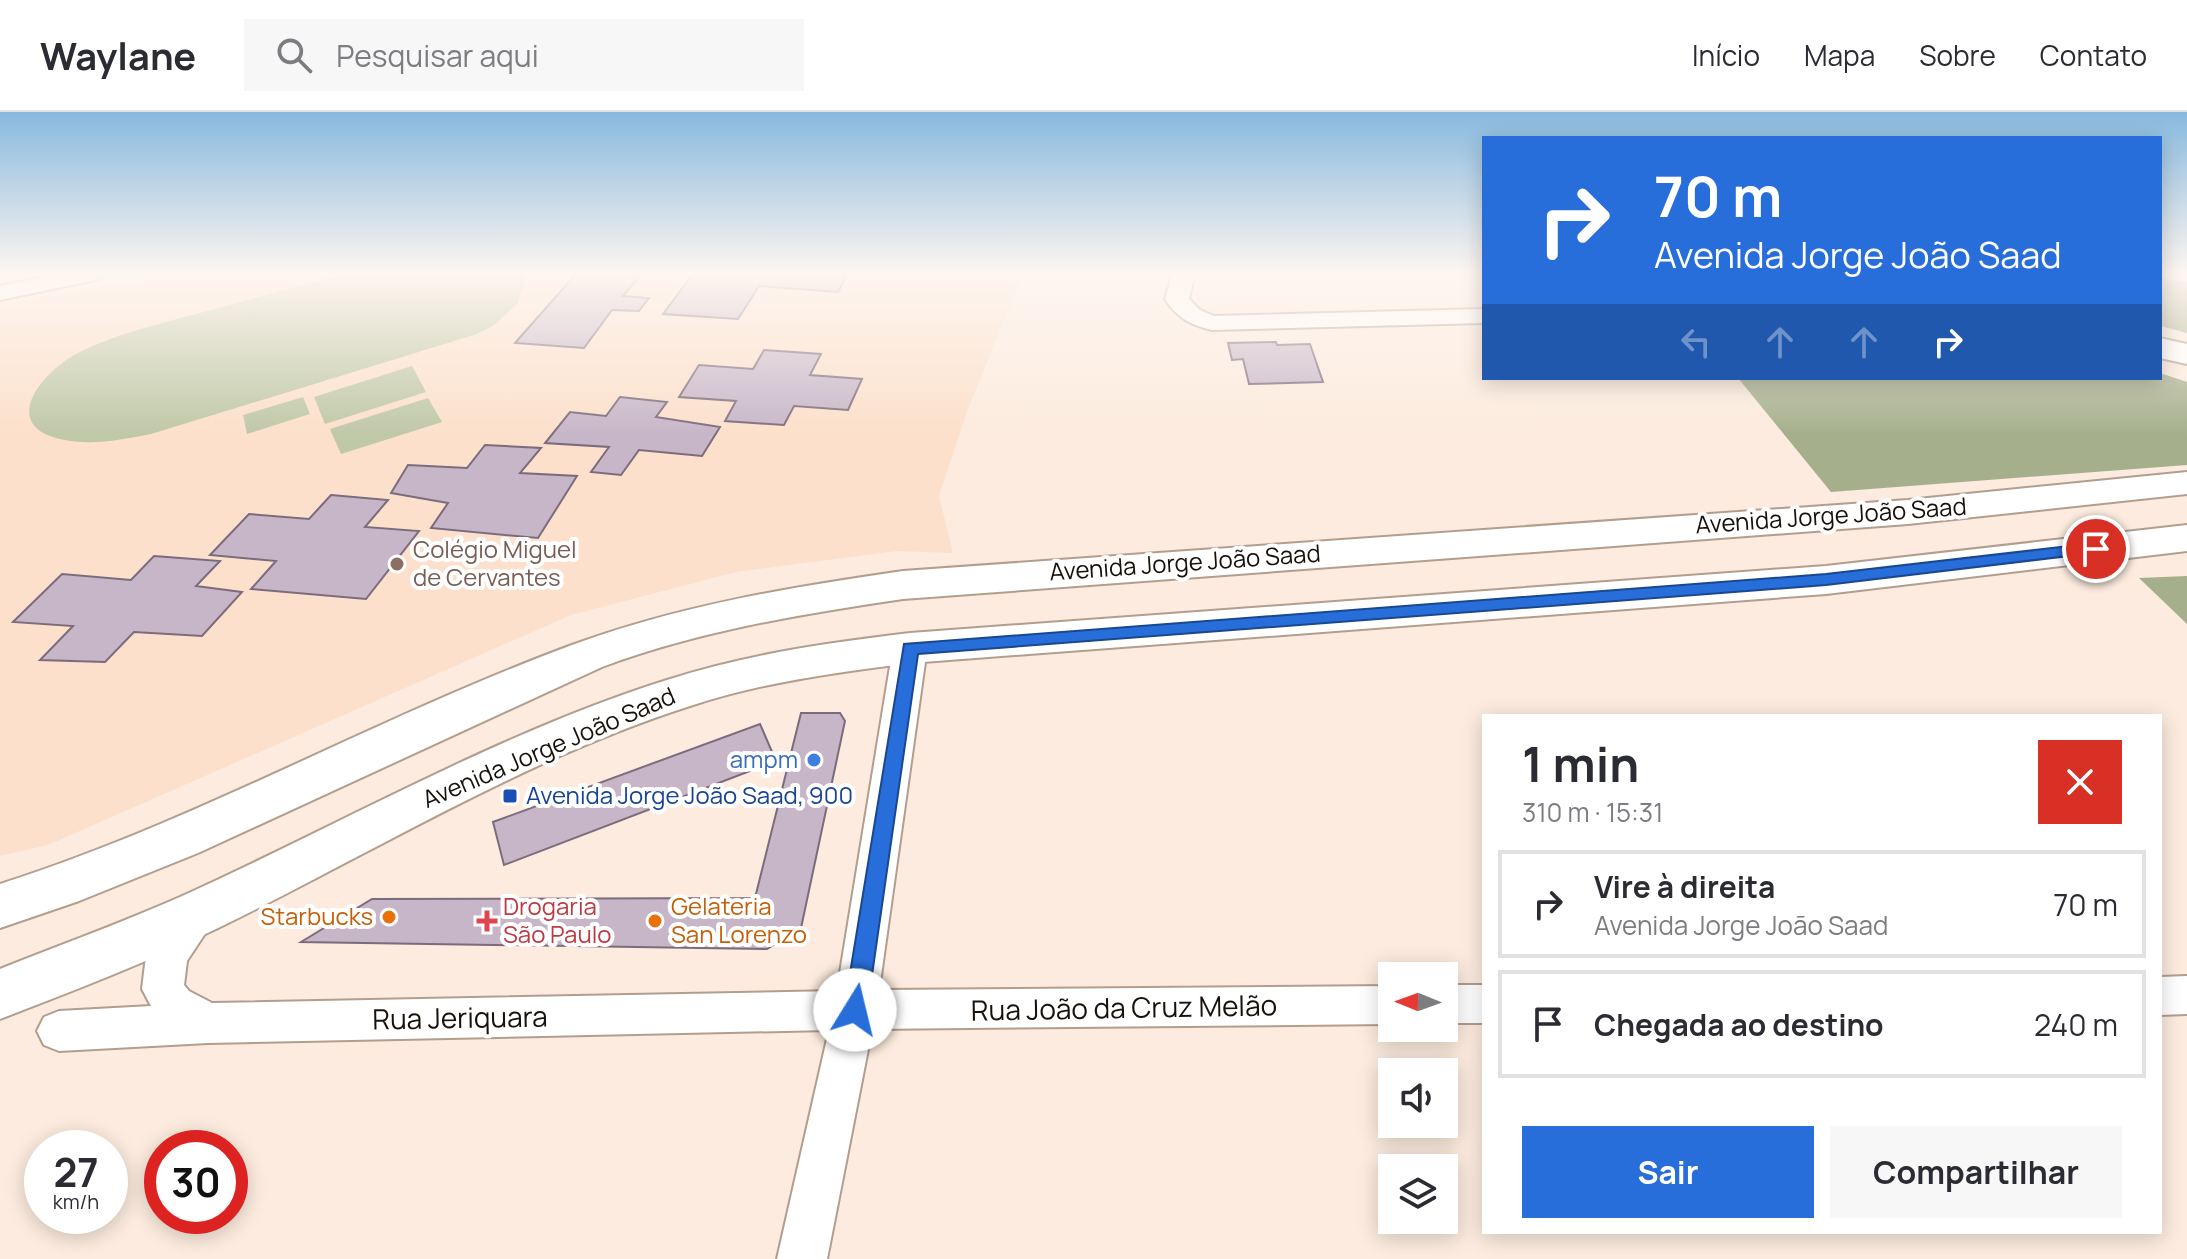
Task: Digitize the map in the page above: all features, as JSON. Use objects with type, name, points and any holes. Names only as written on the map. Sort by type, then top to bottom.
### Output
[{"type":"main road","name":"Avenida Jorge João Saad","points":[[0,906],[145,853],[553,671],[623,644],[730,616],[903,585],[1908,512],[2187,483]]},
{"type":"main road","points":[[1908,512],[1896,517],[1890,533],[1908,551],[1945,566]]},
{"type":"main road","name":"Avenida Jorge João Saad","points":[[0,994],[198,913],[420,801],[592,724],[680,692],[790,663],[910,648],[1826,580],[2187,538]]},
{"type":"street","points":[[802,1259],[855,1010],[910,648]]},
{"type":"street","points":[[198,913],[167,956],[163,989],[174,1005],[208,1023]]},
{"type":"street","points":[[2162,996],[2187,995]]},
{"type":"street","points":[[1458,1004],[1482,1004]]},
{"type":"street","name":"Rua João da Cruz Melão","points":[[855,1010],[1378,1005]]},
{"type":"street","name":"Rua Jeriquara","points":[[59,1031],[208,1023],[855,1010]]},
{"type":"shaded area","name":"Colégio Miguel de Cervantes","points":[[0,329],[1001,329],[968,409],[939,496],[953,553],[897,551],[736,572],[571,615],[48,845],[0,856]]},
{"type":"green space","points":[[142,329],[487,329],[151,434],[83,442],[60,439],[42,432],[32,423],[29,411],[39,386],[76,354]]},
{"type":"green space","points":[[412,366],[426,392],[325,424],[314,397]]},
{"type":"green space","points":[[2162,374],[2187,382],[2187,465],[1831,492],[1740,380],[2162,380]]},
{"type":"green space","points":[[303,397],[310,414],[247,434],[243,415]]},
{"type":"green space","points":[[428,398],[442,422],[341,454],[330,429]]},
{"type":"green space","points":[[2187,576],[2187,624],[2139,578]]},
{"type":"building","points":[[528,329],[598,329],[584,348],[515,343]]},
{"type":"building","points":[[1276,342],[1277,345],[1310,344],[1323,382],[1249,384],[1243,359],[1232,360],[1228,343]]},
{"type":"building","points":[[764,350],[821,354],[810,375],[862,379],[848,410],[794,406],[784,425],[725,421],[736,401],[679,397],[699,365],[753,369]]},
{"type":"building","points":[[620,397],[667,402],[656,417],[720,427],[702,456],[639,450],[621,475],[591,472],[609,447],[545,443],[570,412],[606,416]]},
{"type":"building","points":[[485,445],[541,448],[520,473],[577,476],[538,538],[431,528],[448,503],[391,493],[408,465],[467,468]]},
{"type":"building","points":[[331,495],[388,500],[365,527],[419,531],[366,599],[251,589],[276,561],[210,555],[249,514],[309,519]]},
{"type":"building","points":[[154,556],[220,561],[196,586],[242,592],[202,636],[134,632],[105,662],[40,660],[73,626],[13,622],[62,574],[131,580]]},
{"type":"building","points":[[801,713],[840,713],[845,721],[801,928],[767,949],[301,942],[372,899],[755,898]]},
{"type":"building","points":[[760,724],[776,761],[504,865],[493,822]]},
{"type":"place","name":"Colégio Miguel de Cervantes","points":[[397,564]]},
{"type":"place","name":"ampm","points":[[814,760]]},
{"type":"place","name":"Avenida Jorge João Saad, 900","points":[[510,796]]},
{"type":"place","name":"Starbucks","points":[[389,917]]},
{"type":"place","name":"Drogaria São Paulo","points":[[487,921]]},
{"type":"place","name":"Gelateria San Lorenzo","points":[[655,921]]},
{"type":"route","points":[[855,1010],[910,648],[1826,580],[2096,549]]}]
